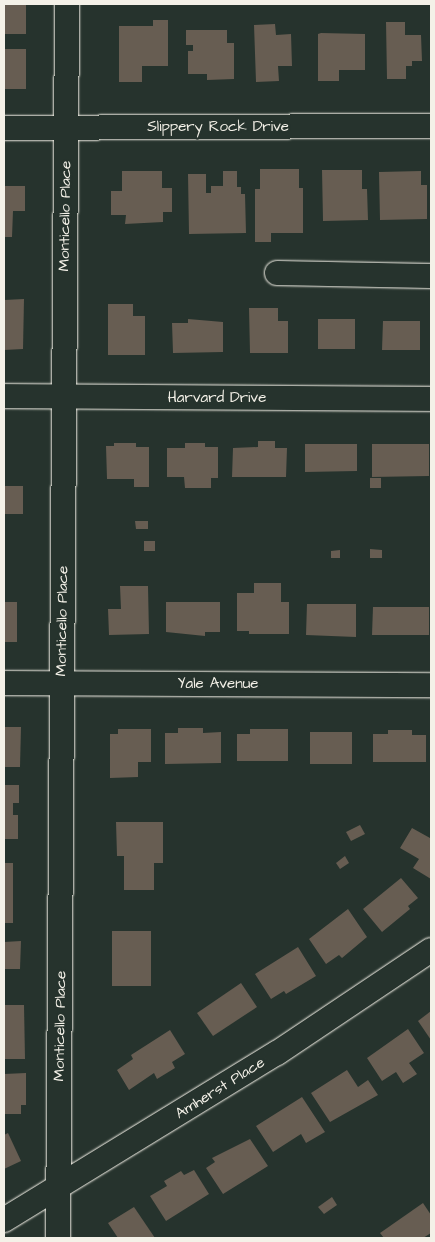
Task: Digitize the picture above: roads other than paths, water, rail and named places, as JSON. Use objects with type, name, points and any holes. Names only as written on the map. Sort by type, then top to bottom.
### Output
[{"type":"street","name":"Monticello Place","points":[[58,1238],[57,1189],[62,938],[61,682],[67,4]]},
{"type":"street","name":"Slippery Rock Drive","points":[[4,128],[431,126]]},
{"type":"street","points":[[277,272],[431,276]]},
{"type":"street","name":"Harvard Drive","points":[[4,396],[431,399]]},
{"type":"street","name":"Yale Avenue","points":[[4,682],[431,685]]},
{"type":"street","name":"Amherst Place","points":[[4,1220],[277,1053],[431,950]]}]
